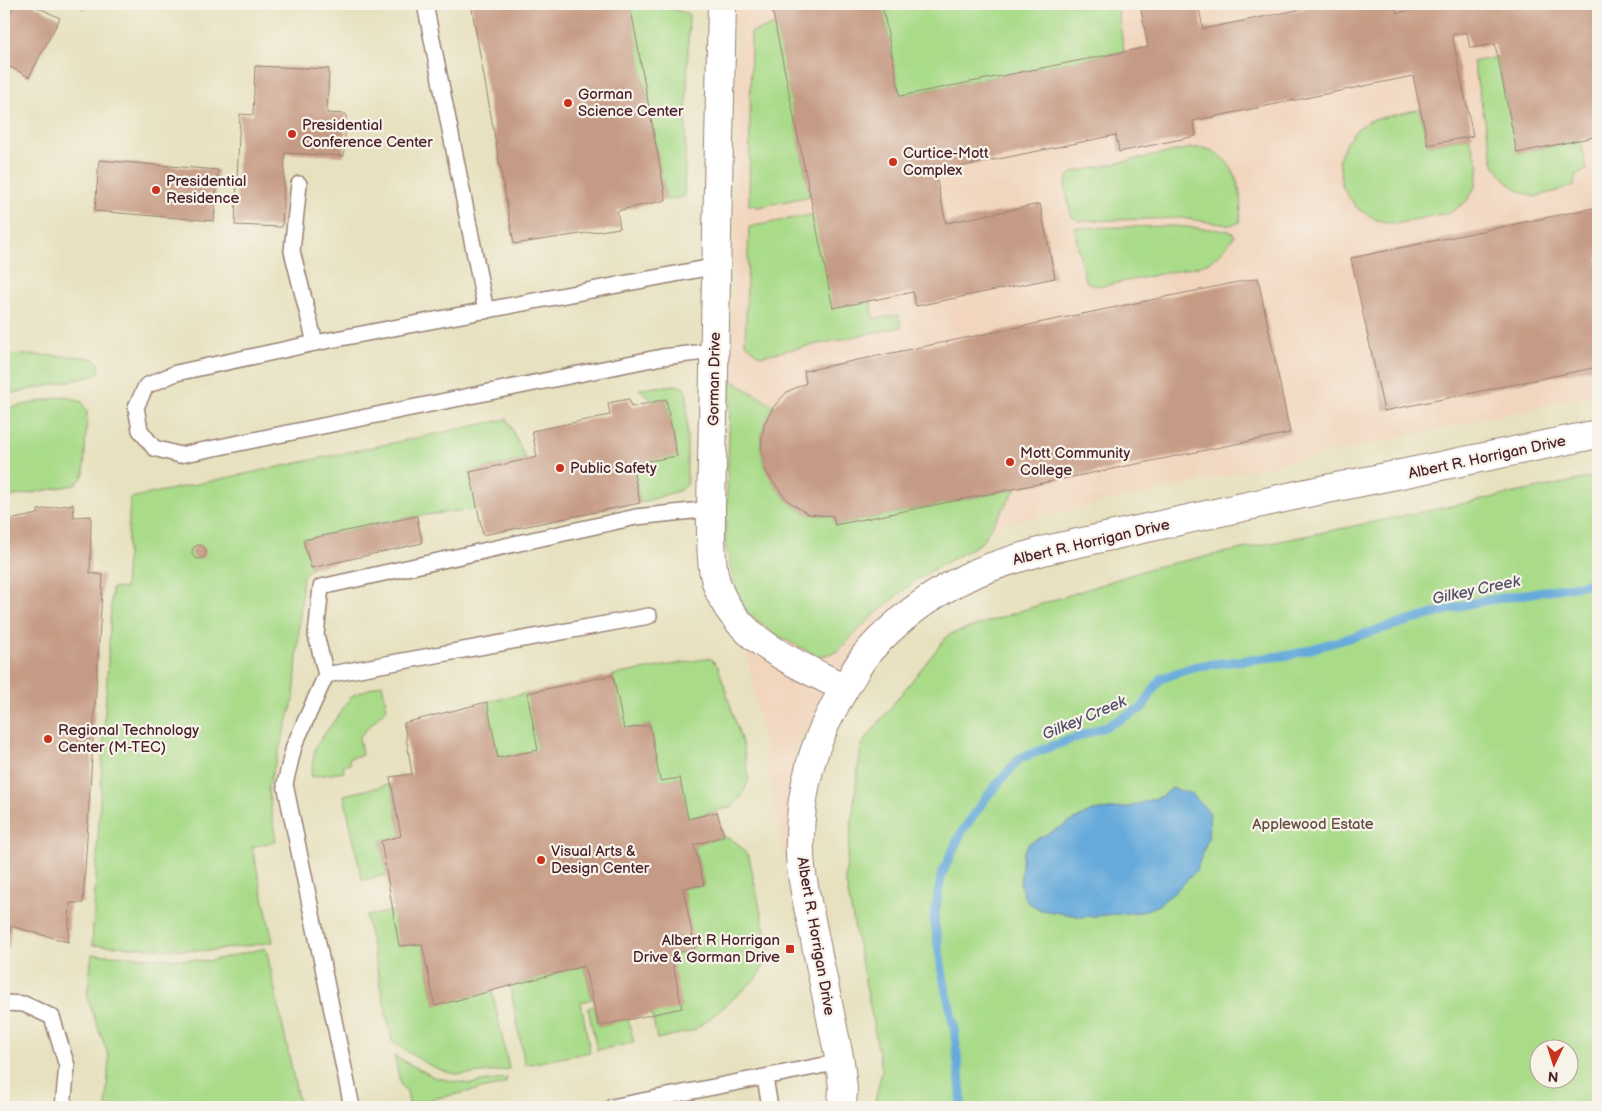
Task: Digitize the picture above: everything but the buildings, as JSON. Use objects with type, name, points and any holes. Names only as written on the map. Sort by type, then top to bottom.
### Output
[{"type":"street","name":"Gorman Drive","points":[[722,4],[711,509],[711,555],[714,576],[728,608],[752,637],[770,649],[844,688]]},
{"type":"street","name":"Albert R. Horrigan Drive","points":[[842,1107],[843,1088],[840,1062],[804,887],[800,856],[803,791],[811,759],[823,727],[844,688],[867,653],[899,622],[933,597],[968,577],[1006,562],[1046,550],[1297,495],[1598,434]]},
{"type":"lane","points":[[425,4],[486,311]]},
{"type":"lane","points":[[299,184],[292,251],[315,343]]},
{"type":"lane","points":[[714,351],[662,357],[180,454],[154,448],[140,430],[136,407],[146,386],[176,373],[315,343],[717,266]]},
{"type":"lane","points":[[352,1107],[285,784],[294,746],[326,675],[316,635],[320,587],[636,518],[711,509]]},
{"type":"lane","points":[[326,675],[649,616]]},
{"type":"lane","points":[[4,1003],[24,1004],[52,1017],[67,1066],[63,1107]]},
{"type":"lane","points":[[612,1107],[840,1062]]},
{"type":"lane","points":[[765,1078],[770,1107]]},
{"type":"shaded area","name":"Mott Community College","points":[[734,4],[1598,4],[1598,394],[983,529],[920,564],[795,746],[787,869],[728,551],[736,70]]},
{"type":"green space","points":[[654,4],[689,14],[684,197],[666,200],[630,7]]},
{"type":"green space","points":[[882,4],[1117,4],[1124,51],[900,96]]},
{"type":"green space","points":[[776,25],[810,196],[759,207],[749,205],[751,32]]},
{"type":"green space","points":[[1497,57],[1518,153],[1581,140],[1587,170],[1576,174],[1574,186],[1535,197],[1521,192],[1508,183],[1494,165],[1473,62]]},
{"type":"green space","points":[[1420,109],[1428,145],[1469,137],[1479,165],[1476,185],[1467,201],[1451,212],[1395,224],[1377,220],[1358,209],[1342,186],[1339,158],[1346,143],[1356,130],[1368,121]]},
{"type":"green space","points":[[1191,148],[1203,148],[1214,152],[1223,158],[1230,167],[1236,177],[1241,200],[1239,223],[1229,225],[1181,218],[1079,221],[1071,216],[1065,185],[1068,177],[1074,172]]},
{"type":"green space","points":[[814,214],[870,300],[874,319],[899,315],[901,327],[760,356],[745,343],[749,227]]},
{"type":"green space","points":[[1175,226],[1229,231],[1235,235],[1224,250],[1215,258],[1199,266],[1103,286],[1092,285],[1085,280],[1074,228]]},
{"type":"green space","points":[[4,354],[88,357],[96,360],[100,365],[99,372],[94,376],[4,395]]},
{"type":"green space","points":[[731,380],[774,406],[763,431],[761,447],[765,467],[776,487],[800,510],[812,515],[833,516],[835,525],[1016,489],[981,543],[917,579],[874,615],[838,651],[820,657],[774,634],[746,611],[735,587],[725,545]]},
{"type":"green space","points":[[675,385],[683,387],[687,394],[687,485],[681,490],[640,503],[632,464],[677,455],[666,399],[653,401],[639,389]]},
{"type":"green space","points":[[66,396],[82,402],[87,412],[84,474],[74,485],[4,498],[4,409]]},
{"type":"green space","points":[[507,419],[526,459],[470,472],[478,509],[417,516],[303,540],[311,568],[303,575],[294,699],[268,788],[276,841],[252,847],[273,942],[209,951],[92,945],[112,588],[125,589],[130,498]]},
{"type":"green space","name":"Applewood Estate","points":[[1598,476],[1598,1107],[874,1107],[882,1069],[845,878],[861,745],[948,635],[1154,567]]},
{"type":"green space","points":[[710,658],[718,666],[743,746],[749,779],[742,796],[733,806],[688,819],[680,778],[660,781],[650,725],[624,729],[613,675]]},
{"type":"green space","points":[[382,684],[387,708],[359,737],[362,755],[349,758],[350,764],[343,765],[344,772],[311,777],[315,747],[353,695]]},
{"type":"green space","points":[[527,693],[538,750],[498,758],[487,702]]},
{"type":"green space","points":[[391,784],[401,836],[381,841],[387,875],[362,880],[344,795]]},
{"type":"green space","points":[[724,836],[737,843],[749,857],[769,950],[759,976],[718,1012],[693,1031],[657,1039],[652,1014],[671,955],[694,948],[683,888],[704,885],[694,845]]},
{"type":"green space","points":[[393,911],[399,946],[422,944],[435,1005],[492,990],[509,1069],[468,1074],[446,1072],[411,1054],[392,1041],[366,916]]},
{"type":"green space","points":[[266,948],[300,1107],[106,1107],[109,1057],[87,998],[92,954],[209,961]]},
{"type":"green space","points":[[584,966],[592,999],[581,1002],[590,1052],[525,1065],[510,986]]},
{"type":"green space","points":[[594,1006],[599,1026],[628,1019],[634,1043],[597,1050],[588,1008]]},
{"type":"green space","points":[[394,1056],[436,1078],[470,1084],[507,1078],[505,1084],[409,1104],[407,1091],[401,1086]]},
{"type":"water","points":[[1172,788],[1192,794],[1210,813],[1208,839],[1196,871],[1175,892],[1157,906],[1140,912],[1083,917],[1041,910],[1026,901],[1020,885],[1023,853],[1029,843],[1092,811],[1128,807],[1162,796]]},
{"type":"waterway","name":"Gilkey Creek","points":[[961,1107],[954,1027],[943,977],[934,919],[941,876],[961,833],[988,795],[1020,758],[1105,727],[1142,708],[1160,679],[1196,666],[1290,655],[1472,603],[1598,582]]},
{"type":"place","name":"Gorman Science Center","points":[[568,103]]},
{"type":"place","name":"Presidential Conference Center","points":[[292,134]]},
{"type":"place","name":"Curtice-Mott Complex","points":[[893,162]]},
{"type":"place","name":"Presidential Residence","points":[[156,190]]},
{"type":"place","name":"Mott Community College","points":[[1010,462]]},
{"type":"place","name":"Public Safety","points":[[560,468]]},
{"type":"place","name":"Regional Technology Center (M-TEC)","points":[[48,739]]},
{"type":"place","name":"Visual Arts & Design Center","points":[[541,860]]},
{"type":"place","name":"Albert R Horrigan Drive & Gorman Drive","points":[[790,949]]}]
